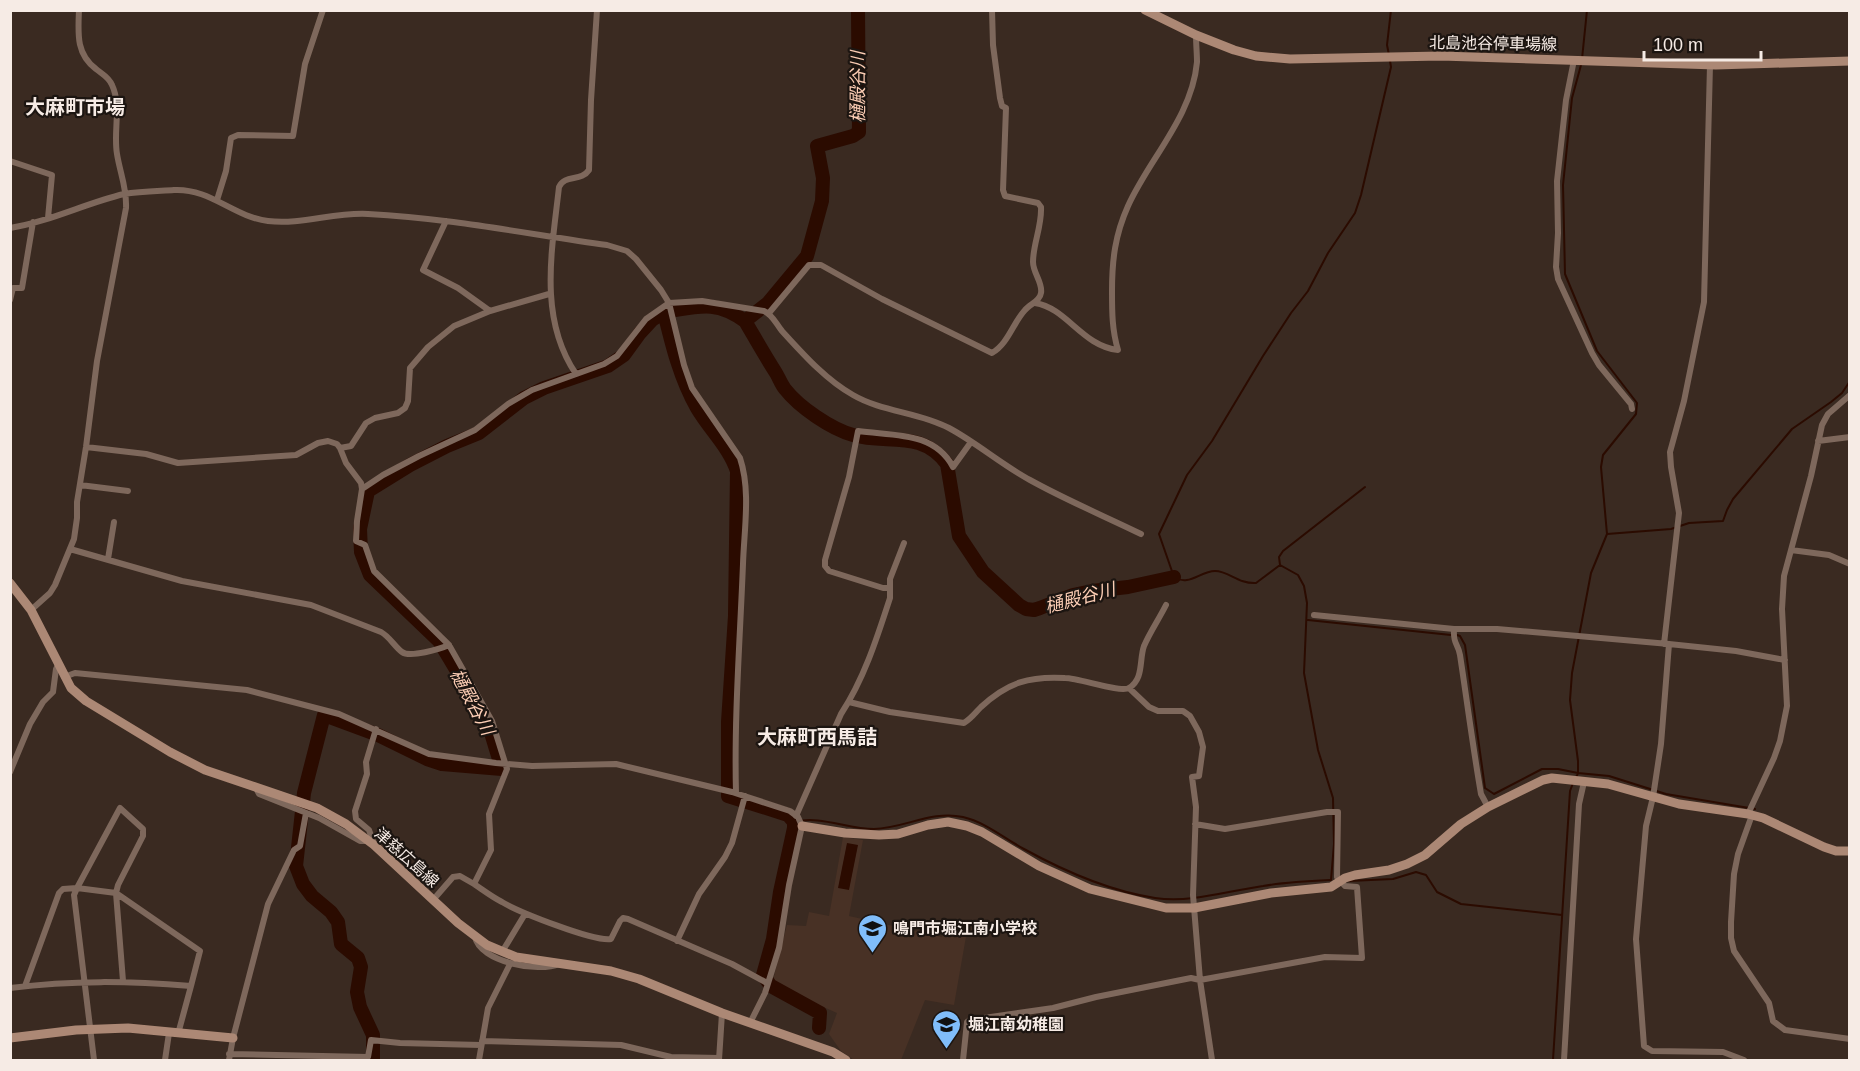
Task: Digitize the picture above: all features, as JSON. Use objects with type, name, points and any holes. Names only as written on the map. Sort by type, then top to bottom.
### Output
[{"type":"main road","name":"北島池谷停車場線","points":[[1145,10],[1196,35],[1234,50],[1256,56],[1290,59],[1385,56],[1710,65],[1850,61]]},
{"type":"main road","name":"津慈広島線","points":[[10,583],[31,610],[71,688],[86,701],[170,752],[205,770],[317,808],[346,824],[371,843],[475,937],[516,957],[610,970],[639,979],[722,1013],[833,1052],[846,1060]]},
{"type":"main road","points":[[799,821],[845,833],[879,835],[898,834],[927,825],[948,822],[967,826],[982,832],[1039,866],[1090,888],[1167,908],[1271,893],[1323,889],[1355,875],[1389,870],[1407,864],[1425,855],[1461,824],[1488,807],[1543,780],[1608,784],[1654,792],[1679,804],[1750,814],[1824,847],[1836,851],[1850,851]]},
{"type":"main road","points":[[10,1038],[90,1029],[128,1028],[233,1038]]},
{"type":"street","points":[[31,610],[56,585],[70,549],[77,518],[76,502],[97,361],[120,245],[126,194],[117,154],[117,103],[114,87],[110,79],[82,56],[79,10]]},
{"type":"street","points":[[217,200],[226,171],[231,138],[238,135],[293,136],[305,64],[323,10]]},
{"type":"street","points":[[576,374],[556,336],[549,294],[559,187],[561,182],[580,177],[589,170],[597,10]]},
{"type":"street","points":[[764,311],[813,263],[992,353],[999,349],[1026,309],[1035,303],[1041,294],[1033,260],[1041,207],[1038,203],[1005,196],[1003,190],[1006,108],[1002,106],[1000,98],[993,45],[992,10]]},
{"type":"street","points":[[1035,303],[1046,305],[1083,336],[1100,345],[1118,350],[1112,319],[1111,264],[1116,239],[1128,207],[1179,119],[1194,78],[1197,61],[1196,35]]},
{"type":"street","points":[[1579,60],[1566,100],[1557,182],[1556,267],[1558,279],[1592,353],[1631,404],[1632,409]]},
{"type":"street","points":[[1710,65],[1704,302],[1670,458],[1679,513],[1666,644],[1661,744],[1646,826],[1636,939],[1644,1046],[1652,1051],[1723,1052],[1744,1060]]},
{"type":"street","points":[[10,161],[52,176],[48,218]]},
{"type":"street","points":[[10,228],[126,194],[178,190],[200,192],[238,212],[260,220],[278,222],[367,214],[463,222],[621,248],[636,259],[661,290],[669,306],[692,388],[744,468],[745,519],[731,792]]},
{"type":"street","points":[[446,221],[423,270],[458,288],[490,311]]},
{"type":"street","points":[[10,300],[13,288],[22,288],[33,222]]},
{"type":"street","points":[[365,487],[346,463],[344,448],[366,423],[375,418],[398,413],[405,408],[408,401],[410,368],[428,346],[454,326],[490,311],[549,294]]},
{"type":"street","points":[[474,884],[491,850],[489,814],[507,769],[501,764],[492,721],[445,647],[374,571],[367,549],[356,536],[365,487],[419,456],[476,430],[508,404],[532,390],[604,364],[617,356],[646,319],[669,306],[702,301],[764,311],[810,360],[853,395],[872,404],[920,416],[948,427],[1029,479],[1141,534]]},
{"type":"street","points":[[1850,395],[1828,414],[1822,425],[1791,550],[1782,594],[1787,705],[1780,741],[1750,814],[1738,854],[1734,874],[1731,922],[1734,951],[1769,1002],[1773,1021],[1785,1030],[1850,1038]]},
{"type":"street","points":[[890,588],[883,588],[828,571],[825,566],[849,477],[858,431],[919,439],[947,455],[953,467],[971,442]]},
{"type":"street","points":[[1818,441],[1850,437]]},
{"type":"street","points":[[86,447],[146,454],[178,463],[296,455],[318,442],[328,441],[344,448]]},
{"type":"street","points":[[80,485],[128,491]]},
{"type":"street","points":[[108,559],[114,522]]},
{"type":"street","points":[[750,1023],[765,993],[779,948],[799,821],[838,722],[873,648],[890,598],[890,579],[904,543]]},
{"type":"street","points":[[70,549],[182,581],[322,608],[381,632],[389,637],[403,653],[410,655],[445,647]]},
{"type":"street","points":[[1791,550],[1828,555],[1850,564]]},
{"type":"street","points":[[849,702],[890,712],[964,723],[973,718],[981,707],[1020,681],[1065,678],[1084,680],[1122,690],[1129,688],[1138,678],[1143,648],[1166,605]]},
{"type":"street","points":[[1314,615],[1454,630],[1497,629],[1575,635],[1736,651],[1785,660]]},
{"type":"street","points":[[1454,630],[1453,640],[1460,654],[1481,794],[1488,807]]},
{"type":"street","points":[[10,772],[30,724],[43,702],[53,692],[58,664]]},
{"type":"street","points":[[64,677],[75,673],[247,690],[339,714],[429,754],[501,764],[552,767],[616,764],[745,796],[790,811],[799,821]]},
{"type":"street","points":[[1129,688],[1149,707],[1158,711],[1183,711],[1190,716],[1199,732],[1203,747],[1199,776],[1192,777],[1196,807],[1193,894],[1200,980],[1212,1060]]},
{"type":"street","points":[[256,788],[260,794],[337,827],[360,841],[371,843],[369,830],[356,819],[355,811],[367,774],[366,762],[376,729]]},
{"type":"street","points":[[1564,1060],[1582,782]]},
{"type":"street","points":[[677,941],[699,894],[732,843],[745,796]]},
{"type":"street","points":[[94,1060],[74,895],[120,808],[143,829],[143,836],[116,893],[123,981]]},
{"type":"street","points":[[963,1060],[967,1022],[970,1020],[1035,1012],[1191,978],[1200,980],[1325,957],[1362,958],[1357,886],[1341,881],[1338,812],[1225,829],[1195,824]]},
{"type":"street","points":[[306,813],[300,846],[294,850],[268,904],[229,1057],[368,1057],[373,1041],[409,1044],[621,1045],[671,1057],[719,1059],[722,1013]]},
{"type":"street","points":[[433,900],[453,877],[460,876],[525,914],[591,937],[611,939],[623,918],[767,981]]},
{"type":"street","points":[[25,986],[59,893],[63,889],[77,888],[116,893],[200,951],[191,986],[165,1060]]},
{"type":"street","points":[[502,952],[525,914]]},
{"type":"street","points":[[475,937],[480,947],[509,966],[549,968],[560,964]]},
{"type":"street","points":[[479,1060],[488,1008],[509,966]]},
{"type":"street","points":[[10,988],[84,981],[123,981],[191,986]]},
{"type":"shaded area","name":"鳴門市堀江南小学校","points":[[843,837],[863,840],[849,916],[942,937],[944,930],[967,931],[954,1005],[925,1000],[901,1060],[854,1060],[841,1051],[829,1034],[837,1013],[801,997],[773,980],[787,925],[806,926],[809,912],[829,916]]},
{"type":"shaded area","points":[[847,843],[858,845],[849,890],[838,888]]},
{"type":"waterway","name":"樋殿谷川","points":[[858,10],[859,132],[853,136],[817,146],[823,178],[822,201],[807,256],[768,303],[745,321],[785,389],[798,403],[816,416],[835,428],[853,435],[915,442],[937,453],[947,464],[959,536],[983,572],[1019,605],[1034,610],[1073,595],[1174,577]]},
{"type":"waterway","points":[[1389,55],[1387,45],[1391,10]]},
{"type":"waterway","points":[[1582,59],[1587,10]]},
{"type":"waterway","points":[[794,822],[814,820],[874,829],[897,826],[929,817],[952,815],[963,817],[987,826],[1024,849],[1071,872],[1104,885],[1155,898],[1196,898],[1272,885],[1331,880],[1334,844],[1333,798],[1318,750],[1304,673],[1307,603],[1304,586],[1298,575],[1280,565],[1256,583],[1244,582],[1215,571],[1179,580],[1174,577],[1159,534],[1187,475],[1212,441],[1263,356],[1308,291],[1328,253],[1355,213],[1391,67],[1390,61]]},
{"type":"waterway","points":[[1457,635],[1465,645],[1485,788],[1494,794],[1542,769],[1578,773],[1570,700],[1572,673],[1591,573],[1607,534],[1601,467],[1603,455],[1636,414],[1637,403],[1597,351],[1565,274],[1563,185],[1572,98],[1581,65]]},
{"type":"waterway","name":"樋殿谷川","points":[[745,321],[715,307],[706,306],[664,312],[677,361],[691,397],[734,462],[737,471],[735,616],[728,722],[728,796],[788,815],[794,822],[773,939],[763,975],[771,986],[820,1013],[819,1028]]},
{"type":"waterway","name":"樋殿谷川","points":[[373,1060],[373,1035],[360,1007],[357,992],[361,967],[358,958],[341,944],[338,922],[331,912],[312,896],[303,884],[296,866],[304,793],[324,715],[378,735],[442,764],[502,769],[488,723],[439,641],[370,575],[361,552],[360,529],[368,491],[410,465],[479,433],[524,398],[544,388],[608,366],[624,355],[652,320],[664,312]]},
{"type":"waterway","points":[[1607,534],[1671,529],[1689,523],[1723,521],[1733,499],[1792,429],[1842,393],[1850,381]]},
{"type":"waterway","points":[[1280,565],[1279,557],[1283,551],[1365,487]]},
{"type":"waterway","points":[[1308,620],[1451,635]]},
{"type":"waterway","points":[[1576,778],[1578,773],[1609,776],[1666,794],[1755,809]]},
{"type":"waterway","points":[[1553,1060],[1570,791],[1573,783]]},
{"type":"waterway","points":[[1349,881],[1393,879],[1416,872],[1426,875],[1437,892],[1461,904],[1562,915]]},
{"type":"place","name":"鳴門市堀江南小学校","points":[[872,954]]},
{"type":"place","name":"堀江南幼稚園","points":[[947,1050]]},
{"type":"district","name":"大麻町市場","points":[[75,107]]},
{"type":"district","name":"大麻町西馬詰","points":[[817,737]]}]
